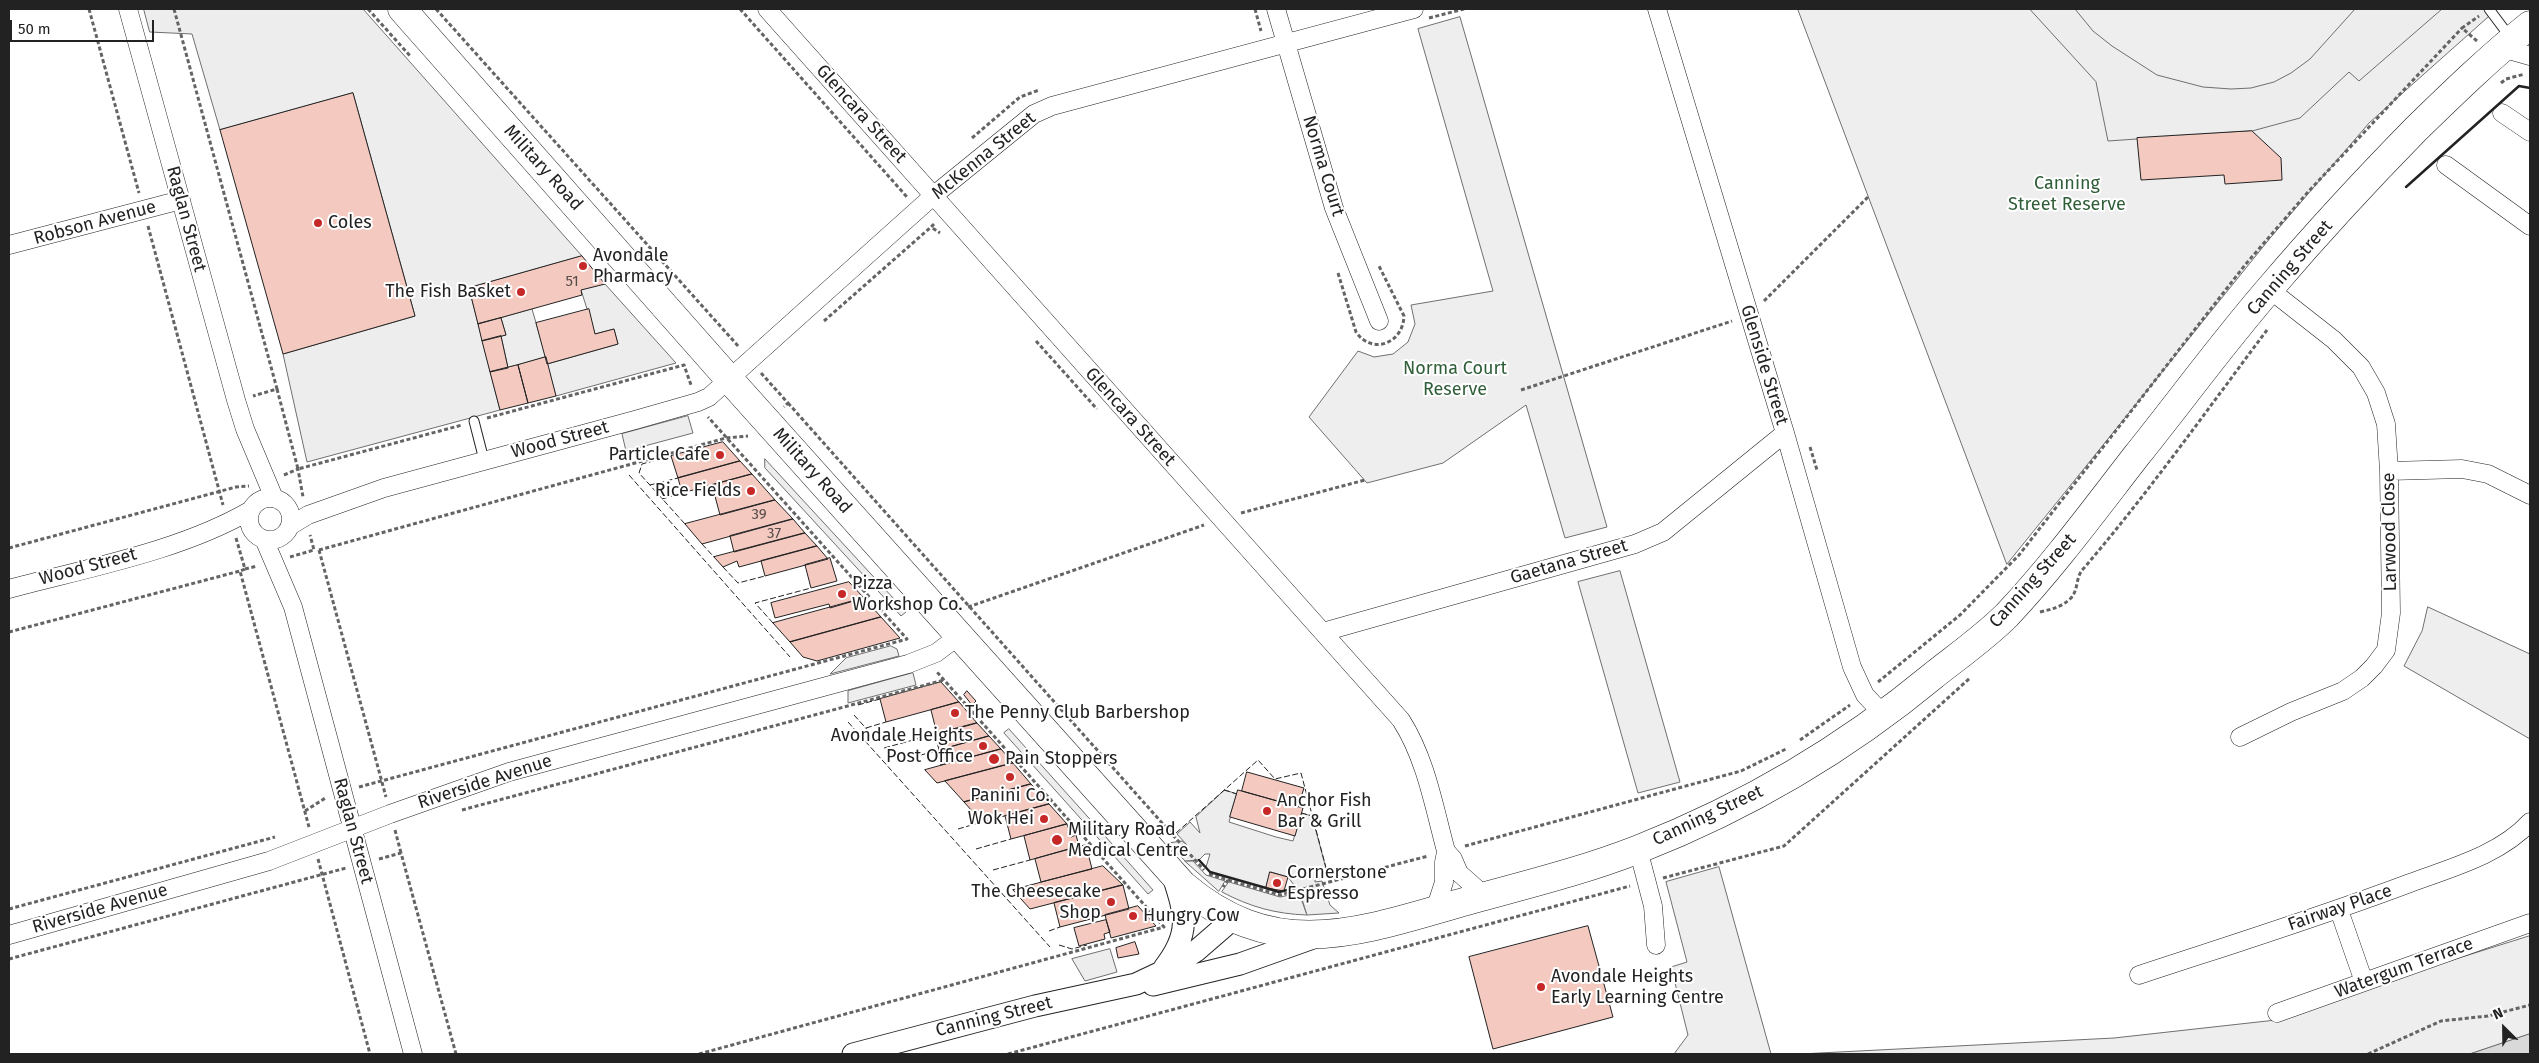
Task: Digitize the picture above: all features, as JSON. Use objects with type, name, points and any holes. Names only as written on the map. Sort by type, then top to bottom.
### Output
[{"type":"main road","name":"Military Road","points":[[402,9],[729,379],[1172,873],[1207,905],[1233,919]]},
{"type":"main road","name":"Canning Street","points":[[1233,919],[1282,933],[1324,935],[1360,930],[1559,876],[1638,849],[1754,796],[1828,753],[1884,714],[2005,617],[2071,539],[2269,289],[2384,162],[2520,40]]},
{"type":"street","name":"Raglan Street","points":[[128,9],[236,400],[267,504]]},
{"type":"street","name":"Glencara Street","points":[[767,9],[1401,720],[1412,738],[1424,768],[1446,851],[1444,882],[1435,910]]},
{"type":"street","name":"Norma Court","points":[[1276,9],[1334,208],[1379,321]]},
{"type":"street","name":"Glenside Street","points":[[1657,9],[1748,316],[1785,433],[1852,667],[1854,699],[1884,714]]},
{"type":"street","name":"McKenna Street","points":[[729,379],[934,196],[1034,114],[1052,106],[1286,44],[1420,14]]},
{"type":"street","points":[[2502,113],[2530,132]]},
{"type":"street","points":[[2446,165],[2530,226]]},
{"type":"street","name":"Robson Avenue","points":[[9,245],[181,200]]},
{"type":"street","name":"Larwood Close","points":[[2240,737],[2291,712],[2344,691],[2374,666],[2386,650],[2391,613],[2389,471],[2386,424],[2376,393],[2361,367],[2334,340],[2269,289]]},
{"type":"street","name":"Wood Street","points":[[288,529],[308,515],[384,488],[698,402],[709,397],[729,379]]},
{"type":"street","name":"Gaetana Street","points":[[1323,632],[1635,544],[1663,532],[1785,433]]},
{"type":"street","points":[[2389,471],[2462,469],[2488,474],[2530,495]]},
{"type":"street","name":"Wood Street","points":[[9,589],[167,546],[211,531],[267,504],[384,488]]},
{"type":"street","points":[[267,504],[290,514],[288,529],[276,539],[260,536],[250,522],[267,504]]},
{"type":"street","name":"Raglan Street","points":[[288,529],[284,549],[293,607],[413,1054]]},
{"type":"street","name":"Wood Street","points":[[167,546],[235,533],[260,536]]},
{"type":"street","name":"Raglan Street","points":[[260,536],[293,607]]},
{"type":"street","name":"Riverside Avenue","points":[[9,935],[269,862],[352,828],[509,772],[925,658],[943,649],[960,636]]},
{"type":"street","name":"Fairway Place","points":[[2139,975],[2338,910],[2479,857],[2520,833],[2530,822]]},
{"type":"street","points":[[1638,849],[1652,906],[1656,944]]},
{"type":"street","name":"Glencara Street","points":[[1446,851],[1453,859],[1459,873],[1485,896]]},
{"type":"street","points":[[1159,974],[1179,944],[1184,927],[1182,907],[1172,873]]},
{"type":"street","points":[[2338,910],[2364,982]]},
{"type":"street","name":"Canning Street","points":[[853,1054],[1019,1010],[1136,984],[1159,974],[1209,942],[1233,919]]},
{"type":"street","name":"Watergum Terrace","points":[[2277,1013],[2530,923]]},
{"type":"street","name":"Canning Street","points":[[1136,984],[1156,984],[1240,964],[1324,935]]},
{"type":"lane","points":[[2490,9],[2520,40]]},
{"type":"lane","points":[[474,422],[484,460]]},
{"type":"path","points":[[174,9],[298,469],[684,365],[698,402],[726,438],[1164,926],[699,1054]]},
{"type":"path","points":[[314,550],[726,438],[752,435],[788,403],[436,9]]},
{"type":"path","points":[[740,9],[907,197]]},
{"type":"path","points":[[1255,9],[1261,31]]},
{"type":"path","points":[[1420,14],[1464,9]]},
{"type":"path","points":[[1798,742],[1960,615],[2019,555],[2245,265],[2308,192],[2462,28]]},
{"type":"path","points":[[1521,390],[1748,316],[1869,196]]},
{"type":"path","points":[[821,323],[931,227]]},
{"type":"path","points":[[1337,269],[1356,332],[1362,340],[1380,345],[1395,339],[1404,325],[1404,316],[1376,262]]},
{"type":"path","points":[[763,375],[770,368]]},
{"type":"path","points":[[236,400],[277,389]]},
{"type":"path","points":[[968,607],[1221,519],[1365,480]]},
{"type":"path","points":[[9,548],[220,491]]},
{"type":"path","points":[[319,550],[390,814]]},
{"type":"path","points":[[9,632],[240,571]]},
{"type":"path","points":[[305,811],[332,794],[342,791],[907,639]]},
{"type":"path","points":[[461,810],[944,680]]},
{"type":"path","points":[[1464,847],[1741,771],[1790,747]]},
{"type":"path","points":[[404,826],[394,828],[456,1054]]},
{"type":"path","points":[[300,830],[310,828]]},
{"type":"path","points":[[9,909],[282,836]]},
{"type":"path","points":[[1462,838],[1466,854]]},
{"type":"path","points":[[1228,880],[1280,895],[1446,851]]},
{"type":"path","points":[[9,959],[401,853]]},
{"type":"path","points":[[2368,1054],[2441,1021],[2488,1016],[2530,1005]]},
{"type":"green space","name":"Canning Street Reserve","points":[[1798,9],[2497,9],[2369,123],[2271,237],[2007,564]]},
{"type":"green space","name":"Norma Court Reserve","points":[[1460,17],[1607,527],[1565,538],[1526,405],[1443,463],[1367,483],[1309,417],[1358,351],[1374,357],[1393,354],[1408,342],[1415,324],[1411,305],[1493,291],[1418,29]]},
{"type":"green space","points":[[1620,571],[1680,782],[1638,793],[1578,582]]},
{"type":"green space","points":[[2428,607],[2530,654],[2530,739],[2404,666],[2422,631]]},
{"type":"green space","points":[[913,673],[916,685],[848,703],[848,691]]},
{"type":"green space","points":[[1185,861],[1193,861],[1206,875],[1225,881],[1219,891]]},
{"type":"green space","points":[[1719,867],[1771,1054],[1674,1054],[1688,1035],[1671,967],[1687,962],[1666,882]]},
{"type":"green space","points":[[1229,882],[1280,897],[1299,893],[1307,915],[1263,909],[1243,902],[1222,892]]},
{"type":"green space","points":[[2530,936],[2530,1034],[2470,1054],[1800,1054],[2114,1038],[2276,1020],[2376,984]]},
{"type":"shaded area","points":[[144,9],[363,9],[582,256],[469,288],[500,410],[307,462],[283,354],[415,316],[353,93],[220,130],[192,34],[150,32]]},
{"type":"shaded area","points":[[2030,9],[2075,9],[2093,31],[2112,46],[2157,75],[2203,87],[2231,89],[2251,88],[2274,82],[2291,73],[2310,59],[2355,9],[2442,9],[2359,81],[2349,72],[2300,118],[2252,131],[2108,141],[2096,82]]},
{"type":"shaded area","points":[[605,284],[676,363],[556,396],[547,364],[618,344],[614,329],[595,334],[581,290]]},
{"type":"shaded area","points":[[532,309],[546,357],[508,368],[501,336],[506,335],[501,318]]},
{"type":"shaded area","points":[[688,416],[693,433],[626,451],[622,434]]},
{"type":"shaded area","points":[[765,459],[906,612],[901,616],[765,468]]},
{"type":"shaded area","points":[[891,646],[897,649],[899,656],[830,674],[846,658]]},
{"type":"shaded area","points":[[1009,729],[1153,890],[1148,894],[1004,733]]},
{"type":"shaded area","points":[[1225,790],[1237,794],[1229,822],[1276,837],[1293,841],[1301,813],[1312,816],[1328,876],[1315,880],[1315,882],[1322,881],[1330,905],[1339,913],[1307,915],[1300,893],[1288,877],[1271,872],[1266,888],[1210,872],[1206,867],[1210,854],[1205,854],[1199,860],[1185,861],[1168,843],[1182,841],[1187,845],[1177,834],[1190,822],[1200,833],[1196,817]]},
{"type":"shaded area","points":[[1110,949],[1117,972],[1085,981],[1072,959]]},
{"type":"shaded area","points":[[2530,1034],[2530,1054],[2470,1054]]},
{"type":"building","name":"Coles","points":[[353,93],[415,316],[283,354],[220,130]]},
{"type":"building","points":[[2252,131],[2281,158],[2282,180],[2225,184],[2224,175],[2141,180],[2137,138]]},
{"type":"building","points":[[582,256],[605,284],[581,290],[582,295],[478,324],[469,288]]},
{"type":"building","points":[[589,309],[595,334],[614,329],[618,344],[547,364],[536,323]]},
{"type":"building","points":[[501,318],[506,335],[482,341],[478,324]]},
{"type":"building","points":[[501,336],[508,368],[490,372],[482,341]]},
{"type":"building","points":[[546,357],[556,396],[528,403],[518,365]]},
{"type":"building","points":[[518,365],[528,403],[500,410],[490,372]]},
{"type":"building","points":[[723,442],[740,461],[678,478],[671,456]]},
{"type":"building","points":[[740,461],[752,474],[682,493],[678,478]]},
{"type":"building","points":[[752,474],[775,500],[720,515],[712,485]]},
{"type":"building","points":[[775,500],[793,519],[702,544],[685,524]]},
{"type":"building","points":[[793,519],[805,533],[734,552],[730,536]]},
{"type":"building","points":[[805,533],[817,546],[739,567],[737,561],[723,567],[714,557]]},
{"type":"building","points":[[817,546],[828,559],[765,576],[761,561]]},
{"type":"building","points":[[830,558],[837,581],[811,588],[805,565]]},
{"type":"building","points":[[849,582],[864,598],[830,608],[829,604],[775,618],[771,603]]},
{"type":"building","points":[[864,598],[881,617],[790,642],[773,623]]},
{"type":"building","points":[[881,617],[900,638],[817,661],[803,657],[790,642]]},
{"type":"building","points":[[941,682],[959,702],[886,722],[880,699]]},
{"type":"building","points":[[967,691],[976,701],[972,705],[964,695]]},
{"type":"building","points":[[959,702],[977,723],[937,734],[931,710]]},
{"type":"building","points":[[977,723],[989,736],[939,750],[935,734]]},
{"type":"building","points":[[989,736],[1001,749],[941,765],[937,751]]},
{"type":"building","points":[[1001,749],[1013,763],[937,783],[925,770]]},
{"type":"building","points":[[1013,763],[1031,784],[964,802],[945,781]]},
{"type":"building","points":[[1247,772],[1304,788],[1298,807],[1242,791]]},
{"type":"building","points":[[1031,784],[1049,804],[982,822],[964,802]]},
{"type":"building","name":"Anchor Fish Bar & Grill","points":[[1238,790],[1303,808],[1295,836],[1230,817]]},
{"type":"building","points":[[1049,804],[1067,824],[1011,839],[1005,816]]},
{"type":"building","points":[[1067,824],[1071,837],[1076,835],[1079,846],[1030,860],[1024,836]]},
{"type":"building","points":[[1086,845],[1092,869],[1041,882],[1035,859]]},
{"type":"building","points":[[1103,866],[1123,885],[1030,909],[1013,890]]},
{"type":"building","name":"Cornerstone Espresso","points":[[1270,872],[1288,877],[1284,891],[1266,888]]},
{"type":"building","points":[[1123,885],[1129,909],[1060,927],[1054,903]]},
{"type":"building","points":[[1138,906],[1156,926],[1111,938],[1105,915]]},
{"type":"building","points":[[1106,920],[1110,932],[1104,934],[1105,939],[1079,946],[1074,928]]},
{"type":"building","name":"Avondale Heights Early Learning Centre","points":[[1588,926],[1613,1017],[1493,1049],[1469,957]]},
{"type":"building","points":[[1135,942],[1139,954],[1118,958],[1116,948]]},
{"type":"fence","points":[[671,456],[642,464],[639,473],[685,524]]},
{"type":"fence","points":[[629,475],[790,657]]},
{"type":"fence","points":[[650,485],[678,478]]},
{"type":"fence","points":[[662,499],[682,493]]},
{"type":"fence","points":[[702,544],[714,557]]},
{"type":"fence","points":[[723,567],[738,583],[765,576]]},
{"type":"fence","points":[[773,623],[755,603],[811,588]]},
{"type":"fence","points":[[858,705],[880,699]]},
{"type":"fence","points":[[854,715],[872,735]]},
{"type":"fence","points":[[848,722],[1050,947]]},
{"type":"fence","points":[[866,728],[886,722]]},
{"type":"fence","points":[[884,748],[935,734]]},
{"type":"fence","points":[[896,761],[937,751]]},
{"type":"fence","points":[[1176,833],[1258,760],[1275,779],[1301,773],[1329,879]]},
{"type":"fence","points":[[1224,790],[1237,794]]},
{"type":"fence","points":[[1301,813],[1313,816]]},
{"type":"fence","points":[[958,829],[982,822]]},
{"type":"fence","points":[[976,849],[1011,839]]},
{"type":"fence","points":[[993,870],[1030,860]]},
{"type":"fence","points":[[1049,931],[1060,927]]},
{"type":"fence","points":[[1059,945],[1072,949],[1087,945]]},
{"type":"wall","points":[[2406,187],[2519,86],[2530,88]]},
{"type":"wall","points":[[1199,860],[1210,872],[1279,892],[1296,888]]},
{"type":"place","name":"Coles","points":[[318,223]]},
{"type":"place","name":"Avondale Pharmacy","points":[[583,266]]},
{"type":"place","name":"The Fish Basket","points":[[521,292]]},
{"type":"place","name":"Particle Cafe","points":[[720,455]]},
{"type":"place","name":"Rice Fields","points":[[751,491]]},
{"type":"place","name":"Pizza Workshop Co.","points":[[842,594]]},
{"type":"place","name":"The Penny Club Barbershop","points":[[955,713]]},
{"type":"place","name":"Avondale Heights Post Office","points":[[983,746]]},
{"type":"place","name":"Pain Stoppers","points":[[994,759]]},
{"type":"place","name":"Panini Co.","points":[[1010,777]]},
{"type":"place","name":"Anchor Fish Bar & Grill","points":[[1267,811]]},
{"type":"place","name":"Wok Hei","points":[[1044,819]]},
{"type":"place","name":"Military Road Medical Centre","points":[[1057,840]]},
{"type":"place","name":"Cornerstone Espresso","points":[[1277,883]]},
{"type":"place","name":"The Cheesecake Shop","points":[[1111,902]]},
{"type":"place","name":"Hungry Cow","points":[[1133,916]]},
{"type":"place","name":"Avondale Heights Early Learning Centre","points":[[1541,987]]}]
